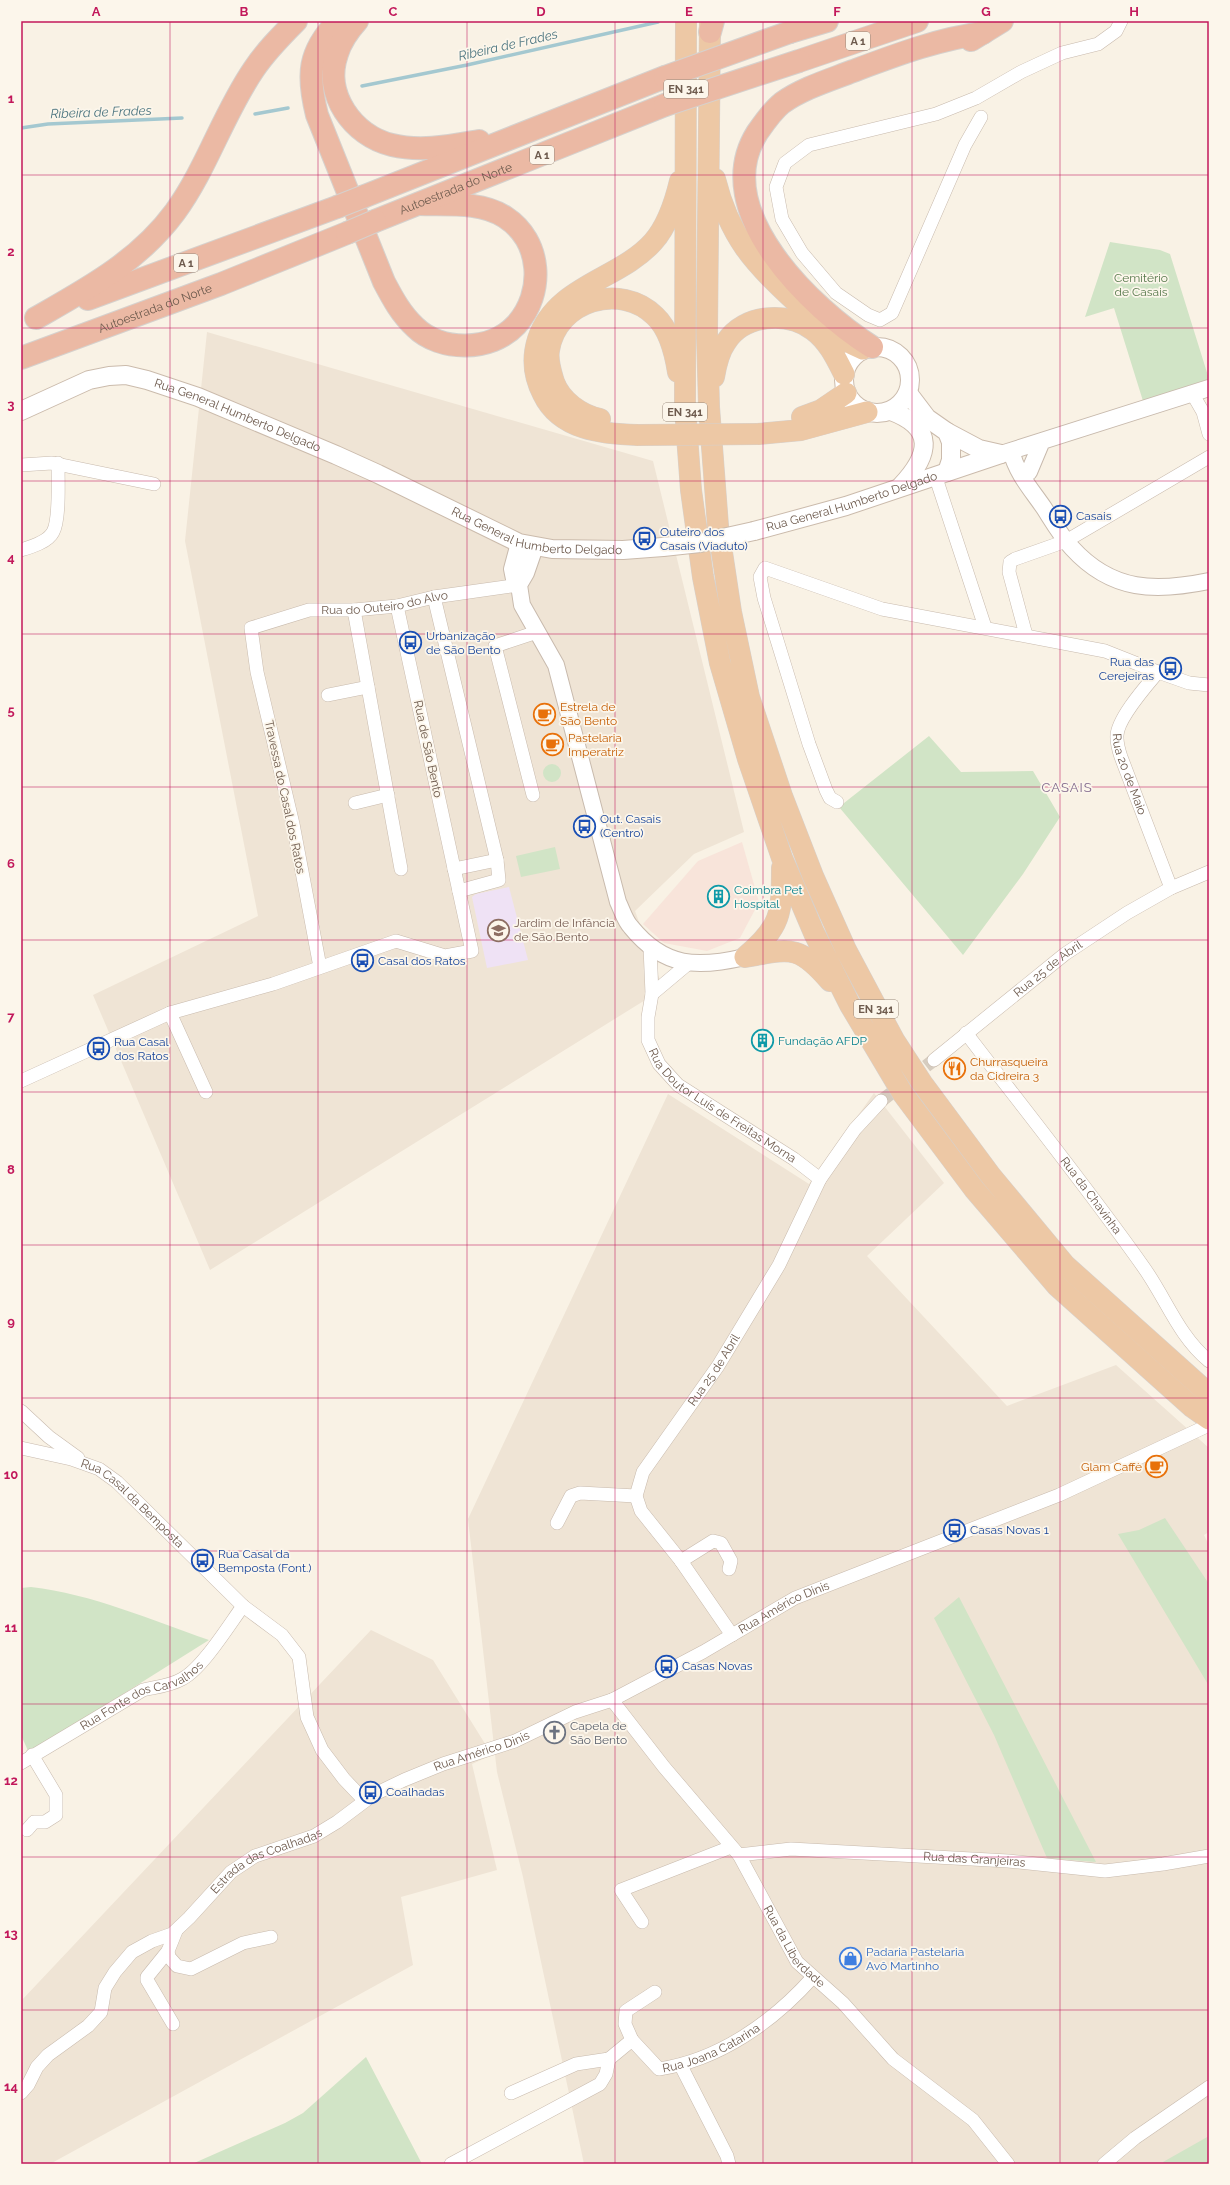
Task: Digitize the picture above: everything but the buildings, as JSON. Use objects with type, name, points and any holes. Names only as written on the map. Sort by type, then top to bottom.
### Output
[{"type":"highway","points":[[28,321],[100,282],[134,256],[160,230],[174,213],[194,183],[235,101],[254,68],[273,44],[296,21]]},
{"type":"highway","points":[[338,21],[322,38],[315,53],[310,70],[312,92],[317,115],[384,282],[398,308],[416,328],[434,340],[456,346],[478,344],[500,337],[516,325],[526,310],[534,292],[537,273],[532,250],[523,234],[505,216],[485,209],[458,205],[419,204]]},
{"type":"highway","points":[[357,21],[348,31],[336,56],[333,71],[335,88],[341,105],[352,122],[368,135],[390,145],[414,148],[437,148],[520,134]]},
{"type":"highway","name":"EN 341","points":[[686,21],[687,158],[685,408],[691,490],[696,533],[720,663],[748,759],[782,858],[814,933],[850,1005],[903,1094],[974,1189],[1057,1286],[1192,1407],[1209,1419]]},
{"type":"highway","name":"A 1","points":[[28,321],[337,207],[666,77],[790,32],[827,21]]},
{"type":"highway","name":"Autoestrada do Norte","points":[[21,358],[221,284],[665,105],[917,21]]},
{"type":"highway","points":[[868,348],[816,303],[789,275],[772,254],[750,208],[745,182],[748,154],[752,141],[763,124],[781,104],[803,91],[832,79],[904,66],[955,49],[1002,21]]},
{"type":"highway","name":"EN 341","points":[[711,25],[707,332],[709,407],[718,526],[731,612],[749,697],[782,796],[813,876],[868,995],[894,1040],[922,1083],[991,1176],[1065,1265],[1209,1394]]},
{"type":"highway","points":[[709,140],[720,199],[735,233],[752,259],[767,276],[831,333],[868,348]]},
{"type":"highway","points":[[687,158],[676,200],[666,222],[655,240],[640,256],[623,268],[579,290],[556,307],[543,325],[536,347],[534,366],[538,384],[546,399],[558,414],[575,426],[595,431],[638,429],[757,428],[801,430],[867,412]]},
{"type":"highway","points":[[638,429],[581,412],[567,402],[557,389],[550,369],[549,350],[555,330],[570,313],[586,302],[604,298],[624,299],[642,306],[656,316],[667,333],[675,355],[685,408]]},
{"type":"highway","points":[[709,407],[714,373],[719,355],[726,341],[750,322],[768,318],[785,318],[813,330],[834,354],[845,384],[829,406],[811,415],[779,421],[757,428]]},
{"type":"highway","points":[[745,957],[765,940],[777,922],[782,896],[782,858]]},
{"type":"highway","points":[[745,957],[786,950],[803,954],[812,961],[850,1005]]},
{"type":"main road","points":[[868,348],[892,350],[906,363],[910,378],[908,393],[904,400],[891,411],[883,413],[867,412],[851,401],[845,384],[848,364],[854,355],[868,348]]},
{"type":"main road","name":"Rua General Humberto Delgado","points":[[21,411],[89,380],[109,376],[126,375],[147,380],[198,397],[378,474],[527,545],[623,550],[662,548],[700,543],[754,531],[846,506],[902,486],[1005,453]]},
{"type":"main road","points":[[908,393],[927,418],[947,432],[979,449],[1005,453]]},
{"type":"main road","points":[[891,411],[915,423],[923,437],[924,445],[920,459],[912,474],[902,486]]},
{"type":"main road","points":[[924,445],[941,474],[952,455],[951,442],[947,432]]},
{"type":"street","points":[[981,117],[965,145],[892,314],[880,320],[868,315],[836,293],[802,253],[782,219],[776,187],[785,162],[809,145],[936,114],[976,98],[1021,72],[1062,53],[1098,44],[1116,31],[1121,21]]},
{"type":"street","name":"Rua General Humberto Delgado","points":[[1005,453],[1209,388]]},
{"type":"street","points":[[1192,394],[1204,412],[1209,434]]},
{"type":"street","points":[[1025,475],[1042,441]]},
{"type":"street","points":[[1005,453],[1009,468],[1025,475]]},
{"type":"street","points":[[1005,453],[1025,475],[1032,490],[1069,545],[1100,573],[1119,582],[1157,589],[1178,587],[1209,581]]},
{"type":"street","points":[[1026,635],[1009,572],[1010,562],[1015,559],[1069,545],[1209,457]]},
{"type":"street","points":[[21,465],[58,464],[154,484]]},
{"type":"street","points":[[21,550],[43,542],[53,532],[57,511],[58,464]]},
{"type":"street","points":[[941,474],[985,628]]},
{"type":"street","points":[[527,545],[512,569],[514,578],[519,585],[522,605],[556,666],[618,902],[630,926],[650,947],[676,961],[718,964],[745,957]]},
{"type":"street","points":[[837,802],[830,798],[826,790],[809,744],[764,598],[760,576],[763,568],[780,572],[882,609],[1105,651],[1158,672],[1189,682],[1209,685]]},
{"type":"street","name":"Rua do Outeiro do Alvo","points":[[251,628],[309,610],[354,610],[398,606],[434,597],[519,585]]},
{"type":"street","points":[[21,1081],[170,1013],[273,984],[396,941],[445,956],[472,951],[459,891],[499,880],[497,860],[434,597]]},
{"type":"street","name":"Rua de São Bento","points":[[398,606],[459,891]]},
{"type":"street","points":[[354,610],[400,869]]},
{"type":"street","name":"Travessa do Casal dos Ratos","points":[[251,628],[257,672],[293,824],[320,967]]},
{"type":"street","points":[[533,795],[496,646],[537,632]]},
{"type":"street","name":"Rua 20 de Maio","points":[[1158,672],[1133,702],[1125,715],[1116,737],[1121,757],[1171,888]]},
{"type":"street","points":[[328,695],[368,687]]},
{"type":"street","points":[[355,803],[388,796]]},
{"type":"street","points":[[454,869],[497,860]]},
{"type":"street","name":"Rua 25 de Abril","points":[[934,1060],[1065,954],[1127,913],[1171,888],[1209,872]]},
{"type":"street","name":"Rua Doutor Luís de Freitas Morna","points":[[650,947],[652,994],[648,1017],[648,1040],[659,1064],[678,1085],[794,1159],[820,1179]]},
{"type":"street","points":[[652,994],[689,963]]},
{"type":"street","points":[[651,971],[658,978],[670,978]]},
{"type":"street","points":[[170,1013],[206,1092]]},
{"type":"street","name":"Rua da Chavinha","points":[[966,1033],[1143,1266],[1182,1331],[1200,1354],[1209,1361]]},
{"type":"street","name":"Rua 25 de Abril","points":[[636,1496],[643,1472],[718,1366],[778,1265],[820,1179],[854,1129],[881,1101]]},
{"type":"street","points":[[21,1411],[49,1437],[86,1464]]},
{"type":"street","name":"Rua Américo Dinis","points":[[364,1800],[443,1764],[515,1741],[575,1712],[612,1700],[732,1635],[796,1598],[1059,1494],[1209,1425]]},
{"type":"street","name":"Rua Casal da Bemposta","points":[[21,1448],[86,1464],[99,1469],[116,1482],[243,1606],[282,1635],[299,1657],[307,1717],[322,1750],[344,1779],[364,1800]]},
{"type":"street","points":[[557,1523],[571,1496],[580,1493],[636,1496],[642,1511],[681,1561],[732,1635]]},
{"type":"street","points":[[681,1561],[713,1541],[721,1543],[731,1561],[729,1569]]},
{"type":"street","name":"Rua Fonte dos Carvalhos","points":[[21,1763],[32,1755],[143,1690],[161,1687],[182,1679],[195,1669],[243,1606]]},
{"type":"street","name":"Rua da Liberdade","points":[[612,1700],[664,1767],[735,1851],[797,1962],[842,2003],[893,2059],[973,2120],[1008,2164]]},
{"type":"street","points":[[27,1830],[34,1822],[45,1822],[56,1815],[56,1795],[32,1755]]},
{"type":"street","name":"Estrada das Coalhadas","points":[[176,1931],[231,1872],[255,1856],[314,1836],[337,1822],[364,1800]]},
{"type":"street","name":"Rua das Granjeiras","points":[[642,1922],[620,1890],[735,1851],[791,1849],[1008,1861],[1105,1871],[1163,1864],[1209,1856]]},
{"type":"street","points":[[173,2024],[147,1980],[147,1977],[168,1951],[176,1931]]},
{"type":"street","points":[[21,2093],[28,2085],[37,2067],[48,2055],[88,2026],[101,2012],[105,1988],[115,1972],[132,1952],[152,1940],[172,1934],[176,1931]]},
{"type":"street","points":[[168,1951],[169,1957],[177,1966],[191,1969],[243,1943],[271,1937]]},
{"type":"street","name":"Rua Joana Catarina","points":[[632,2040],[659,2069],[681,2066],[727,2046],[759,2025],[791,2001],[813,1977]]},
{"type":"street","points":[[511,2094],[576,2064],[609,2059],[632,2040],[625,2024],[626,2011],[655,1992]]},
{"type":"street","points":[[451,2164],[600,2084],[606,2074],[609,2059]]},
{"type":"street","points":[[681,2066],[727,2156],[729,2164]]},
{"type":"street","points":[[1104,2164],[1134,2138],[1209,2087]]},
{"type":"shaded area","points":[[207,332],[653,461],[744,832],[694,854],[635,911],[663,989],[210,1270],[93,995],[258,916],[185,541]]},
{"type":"shaded area","points":[[742,842],[759,902],[740,938],[707,951],[664,943],[643,924],[698,861]]},
{"type":"shaded area","name":"Jardim de Infância de São Bento","points":[[509,887],[528,960],[487,968],[472,897],[476,894]]},
{"type":"shaded area","points":[[874,1093],[944,1183],[867,1256],[1007,1406],[1116,1365],[1209,1448],[1209,1532],[1204,1535],[1209,1545],[1209,2164],[584,2164],[523,1877],[497,1772],[468,1519],[668,1094],[809,1184]]},
{"type":"shaded area","points":[[371,1630],[433,1660],[492,1755],[472,1764],[497,1870],[401,1897],[413,1965],[50,2164],[21,2164],[21,2001]]},
{"type":"green space","name":"Cemitério de Casais","points":[[1110,242],[1160,250],[1170,254],[1209,379],[1143,401],[1114,308],[1085,317]]},
{"type":"green space","points":[[929,736],[961,772],[1033,771],[1060,817],[1023,874],[963,955],[839,807]]},
{"type":"green space","points":[[552,764],[558,767],[561,773],[558,779],[552,782],[546,779],[543,773],[546,767]]},
{"type":"green space","points":[[555,847],[560,869],[521,877],[516,856]]},
{"type":"green space","points":[[1165,1518],[1209,1584],[1209,1686],[1118,1534],[1139,1530]]},
{"type":"green space","points":[[31,1587],[76,1595],[143,1616],[209,1640],[29,1753],[21,1735],[21,1588]]},
{"type":"green space","points":[[959,1597],[1096,1862],[1047,1858],[994,1735],[934,1618]]},
{"type":"green space","points":[[366,2057],[422,2164],[192,2164],[285,2123],[303,2113]]},
{"type":"green space","points":[[1209,2136],[1209,2164],[1164,2164],[1163,2162]]},
{"type":"waterway","name":"Ribeira de Frades","points":[[362,86],[467,65],[658,22]]},
{"type":"waterway","name":"Ribeira de Frades","points":[[255,114],[288,108]]},
{"type":"waterway","name":"Ribeira de Frades","points":[[21,128],[48,124],[182,118]]},
{"type":"tunnel","points":[[881,1101],[934,1060]]},
{"type":"place","name":"Casais","points":[[1060,516]]},
{"type":"place","name":"Outeiro dos Casais (Viaduto)","points":[[645,539]]},
{"type":"place","name":"Urbanização de São Bento","points":[[410,643]]},
{"type":"place","name":"Rua das Cerejeiras","points":[[1170,669]]},
{"type":"place","name":"Estrela de São Bento","points":[[545,714]]},
{"type":"place","name":"Pastelaria Imperatriz","points":[[553,745]]},
{"type":"place","name":"Out. Casais (Centro)","points":[[585,826]]},
{"type":"place","name":"Coimbra Pet Hospital","points":[[718,897]]},
{"type":"place","name":"Jardim de Infância de São Bento","points":[[499,930]]},
{"type":"place","name":"Casal dos Ratos","points":[[362,961]]},
{"type":"place","name":"Fundação AFDP","points":[[763,1041]]},
{"type":"place","name":"Rua Casal dos Ratos","points":[[99,1049]]},
{"type":"place","name":"Churrasqueira da Cidreira 3","points":[[955,1069]]},
{"type":"place","name":"Glam Caffè","points":[[1157,1467]]},
{"type":"place","name":"Casas Novas 1","points":[[954,1530]]},
{"type":"place","name":"Rua Casal da Bemposta (Font.)","points":[[203,1561]]},
{"type":"place","name":"Casas Novas","points":[[666,1666]]},
{"type":"place","name":"Capela de São Bento","points":[[555,1733]]},
{"type":"place","name":"Coalhadas","points":[[371,1792]]},
{"type":"place","name":"Padaria Pastelaria Avô Martinho","points":[[851,1959]]},
{"type":"district","name":"CASAIS","points":[[1067,787]]}]
